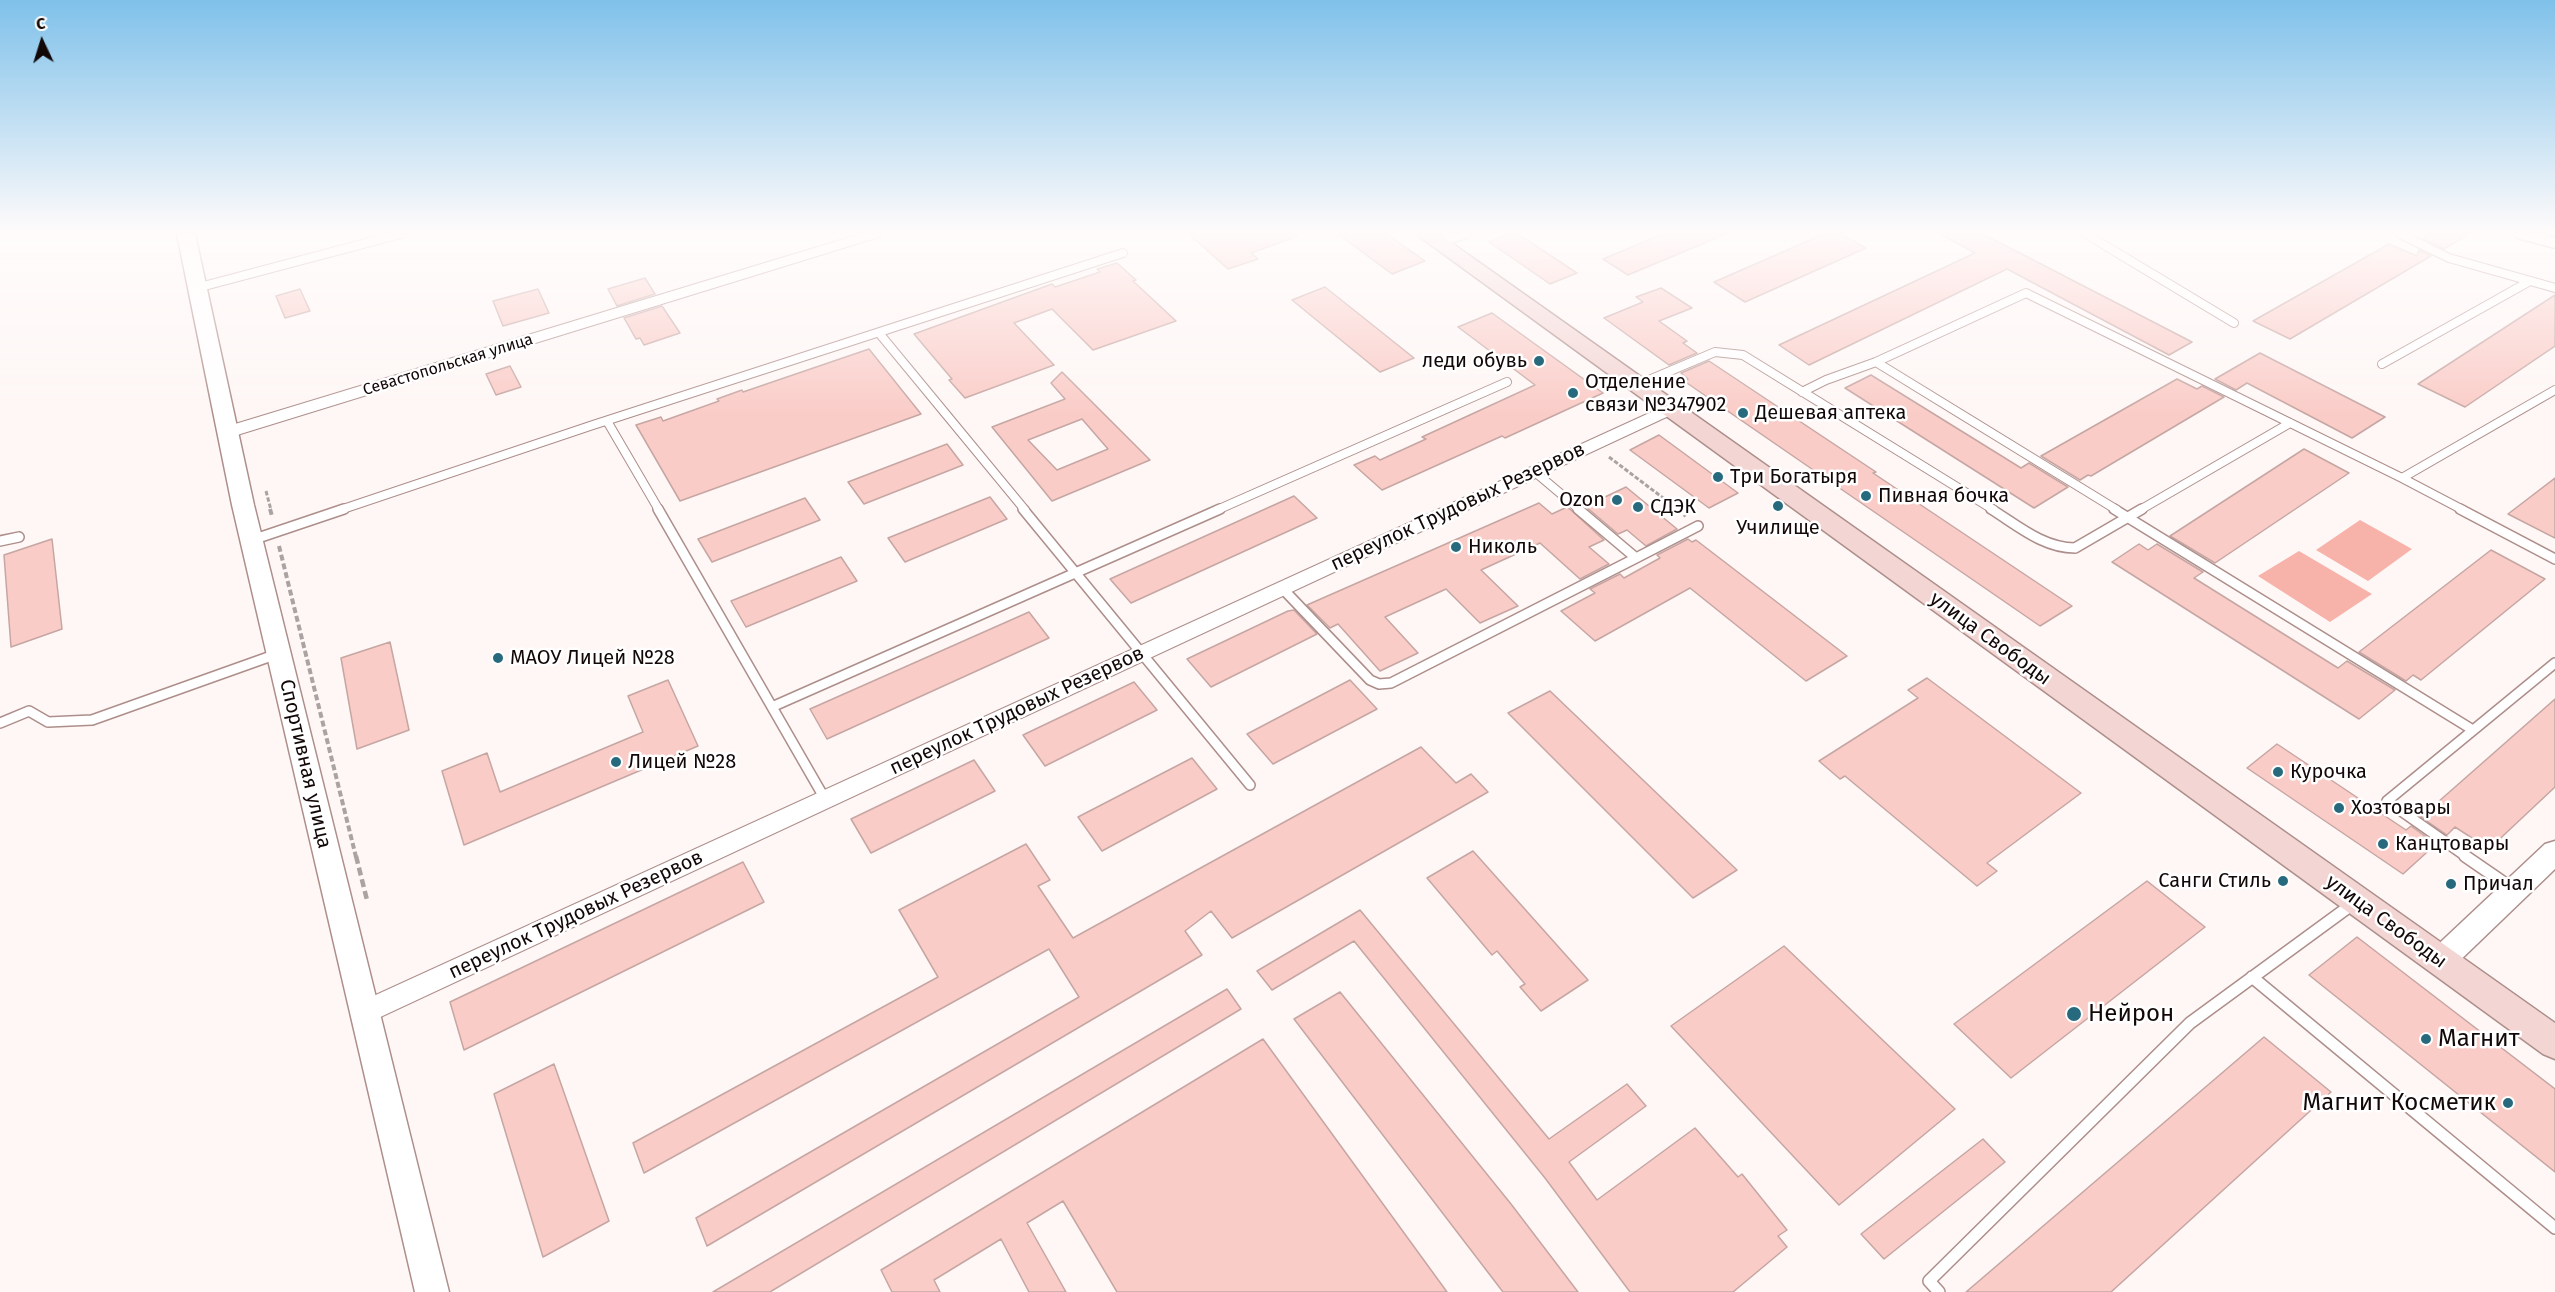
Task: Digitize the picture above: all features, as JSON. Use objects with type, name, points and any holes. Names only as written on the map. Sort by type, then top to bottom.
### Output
[{"type":"main road","name":"улица Свободы","points":[[1509,294],[2555,1043]]},
{"type":"street","name":"Спортивная улица","points":[[198,294],[228,432],[264,536],[279,654],[432,1292]]},
{"type":"street","name":"Севастопольская улица","points":[[228,432],[677,294]]},
{"type":"street","name":"переулок Трудовых Резервов","points":[[365,1012],[1669,409]]},
{"type":"street","points":[[2440,961],[2555,852]]},
{"type":"lane","points":[[264,536],[607,421],[997,294]]},
{"type":"lane","points":[[1802,392],[1826,380],[1876,362],[2023,294]]},
{"type":"lane","points":[[2029,294],[2402,478],[2555,559]]},
{"type":"lane","points":[[2186,294],[2234,323]]},
{"type":"lane","points":[[2382,364],[2506,294]]},
{"type":"lane","points":[[879,333],[1250,785]]},
{"type":"lane","points":[[1636,386],[1714,352],[1743,355],[2048,544],[2062,548],[2075,548],[2290,423]]},
{"type":"lane","points":[[1876,362],[2473,730]]},
{"type":"lane","points":[[774,706],[1507,382]]},
{"type":"lane","points":[[2402,478],[2555,390]]},
{"type":"lane","points":[[607,421],[774,706],[825,799]]},
{"type":"lane","points":[[1535,472],[1636,558]]},
{"type":"lane","points":[[1282,588],[1370,680],[1379,684],[1391,683],[1698,526]]},
{"type":"lane","points":[[0,541],[18,537]]},
{"type":"lane","points":[[0,723],[29,711],[48,722],[92,720],[279,654]]},
{"type":"lane","points":[[2515,890],[2387,801],[2554,665]]},
{"type":"lane","points":[[1939,1292],[1929,1281],[2190,1023],[2356,901]]},
{"type":"lane","points":[[2252,977],[2555,1228]]},
{"type":"path","points":[[1609,457],[1698,526]]},
{"type":"path","points":[[266,490],[264,536],[369,908]]},
{"type":"shaded area","points":[[2360,520],[2412,549],[2368,581],[2316,550]]},
{"type":"shaded area","points":[[2299,551],[2372,594],[2330,622],[2258,576]]},
{"type":"building","points":[[302,294],[310,311],[285,318],[276,296]]},
{"type":"building","points":[[518,294],[540,294],[549,313],[503,326],[493,301]]},
{"type":"building","points":[[611,294],[654,294],[617,306]]},
{"type":"building","points":[[1024,294],[1147,294],[1176,321],[1093,350],[1052,309],[1014,323],[1054,365],[965,398],[914,334]]},
{"type":"building","points":[[1306,294],[1334,294],[1414,358],[1380,372],[1292,300]]},
{"type":"building","points":[[1644,294],[1671,294],[1692,308],[1659,321],[1687,341],[1683,343],[1697,353],[1669,365],[1604,318],[1643,302],[1636,297]]},
{"type":"building","points":[[1733,294],[1762,294],[1745,302]]},
{"type":"building","points":[[1887,294],[1955,294],[1809,365],[1779,345]]},
{"type":"building","points":[[2055,294],[2100,294],[2192,342],[2169,355]]},
{"type":"building","points":[[2300,294],[2366,294],[2290,339],[2253,321]]},
{"type":"building","points":[[2555,295],[2555,346],[2465,407],[2418,384]]},
{"type":"building","points":[[662,306],[680,333],[644,345],[640,338],[636,339],[624,318]]},
{"type":"building","points":[[1492,313],[1603,393],[1505,438],[1502,436],[1382,490],[1354,465],[1375,456],[1380,460],[1426,439],[1422,437],[1535,385],[1458,327]]},
{"type":"building","points":[[869,349],[921,414],[680,501],[636,425],[661,417],[663,421],[719,401],[717,399],[742,390],[743,392]]},
{"type":"building","points":[[2260,353],[2385,417],[2352,438],[2247,383],[2236,390],[2215,379]]},
{"type":"building","points":[[1709,361],[2072,606],[2040,626],[1684,381],[1688,379],[1681,373]]},
{"type":"building","points":[[510,366],[521,387],[496,395],[486,374]]},
{"type":"building","points":[[1062,372],[1150,460],[1052,501],[992,427],[1065,399],[1051,383]],"holes":[[[1082,419],[1108,449],[1057,470],[1028,440]]]},
{"type":"building","points":[[1871,375],[2021,468],[2029,463],[2068,487],[2034,508],[1845,388]]},
{"type":"building","points":[[2177,379],[2197,389],[2202,386],[2224,397],[2091,476],[2088,475],[2080,480],[2041,456]]},
{"type":"building","points":[[1659,435],[1738,493],[1709,508],[1630,450]]},
{"type":"building","points":[[947,444],[963,465],[864,504],[848,482]]},
{"type":"building","points":[[2304,449],[2349,473],[2215,563],[2170,536]]},
{"type":"building","points":[[2555,478],[2555,538],[2508,514]]},
{"type":"building","points":[[1626,487],[1677,529],[1646,546],[1627,530],[1618,534],[1579,501],[1593,495],[1597,498],[1603,495],[1605,497]]},
{"type":"building","points":[[1294,496],[1317,518],[1131,603],[1110,579]]},
{"type":"building","points":[[990,497],[1007,519],[905,562],[888,538]]},
{"type":"building","points":[[805,498],[820,520],[712,562],[698,539]]},
{"type":"building","points":[[1539,503],[1552,514],[1567,507],[1572,511],[1604,540],[1589,547],[1609,564],[1580,579],[1540,543],[1481,570],[1518,606],[1480,623],[1446,589],[1385,617],[1418,653],[1380,671],[1338,624],[1330,628],[1307,605]]},
{"type":"building","points":[[52,539],[62,629],[11,647],[4,555]]},
{"type":"building","points":[[1688,539],[1692,542],[1696,540],[1847,656],[1806,681],[1690,588],[1595,641],[1561,611],[1595,593],[1590,589],[1620,574],[1624,578],[1660,558],[1657,555]]},
{"type":"building","points":[[2139,544],[2148,550],[2157,544],[2203,572],[2194,578],[2338,668],[2347,661],[2395,690],[2359,719],[2112,562]]},
{"type":"building","points":[[2491,550],[2545,579],[2421,680],[2413,675],[2406,681],[2359,652]]},
{"type":"building","points":[[841,557],[857,581],[746,627],[731,601]]},
{"type":"building","points":[[1294,610],[1317,634],[1211,687],[1187,659],[1288,611]]},
{"type":"building","points":[[1029,612],[1049,638],[827,739],[810,709]]},
{"type":"building","points":[[390,642],[409,730],[357,749],[341,658]]},
{"type":"building","points":[[1927,678],[2081,793],[1987,863],[1997,871],[1977,886],[1845,776],[1840,779],[1819,761],[1918,698],[1908,690]]},
{"type":"building","name":"Лицей №28","points":[[668,680],[698,746],[464,845],[442,771],[487,753],[500,792],[643,732],[628,696]]},
{"type":"building","points":[[1350,680],[1377,709],[1273,764],[1247,734]]},
{"type":"building","points":[[1134,682],[1157,710],[1045,766],[1023,735]]},
{"type":"building","points":[[1550,691],[1737,870],[1693,898],[1508,713]]},
{"type":"building","points":[[2555,699],[2555,787],[2489,849],[2455,827],[2447,835],[2421,817]]},
{"type":"building","name":"Хозтовары","points":[[2277,744],[2406,830],[2411,826],[2436,844],[2403,874],[2247,768]]},
{"type":"building","points":[[1421,747],[1456,783],[1471,774],[1488,792],[1232,938],[1211,911],[1185,931],[1202,955],[707,1246],[696,1218],[1079,997],[1049,949],[644,1173],[633,1143],[938,977],[899,910],[1026,844],[1050,880],[1038,886],[1073,938]]},
{"type":"building","points":[[1192,758],[1217,789],[1102,851],[1078,817]]},
{"type":"building","points":[[974,760],[995,791],[871,853],[851,819]]},
{"type":"building","points":[[1473,851],[1588,980],[1541,1011],[1520,987],[1525,984],[1497,951],[1492,955],[1427,878]]},
{"type":"building","points":[[743,862],[764,902],[464,1050],[450,1002]]},
{"type":"building","points":[[2147,881],[2205,927],[2011,1078],[1954,1024]]},
{"type":"building","points":[[1360,910],[1549,1139],[1627,1084],[1646,1106],[1569,1162],[1597,1200],[1695,1128],[1738,1177],[1742,1174],[1787,1230],[1778,1236],[1787,1247],[1733,1292],[1630,1292],[1545,1178],[1354,941],[1272,990],[1257,971]]},
{"type":"building","points":[[2357,937],[2555,1089],[2555,1172],[2309,975]]},
{"type":"building","points":[[1784,946],[1955,1109],[1839,1205],[1671,1026]]},
{"type":"building","points":[[1227,989],[1241,1009],[770,1292],[713,1292]]},
{"type":"building","points":[[1340,992],[1511,1204],[1578,1292],[1503,1292],[1294,1019]]},
{"type":"building","points":[[2264,1037],[2331,1092],[2111,1292],[1966,1292]]},
{"type":"building","points":[[1263,1039],[1447,1292],[1117,1292],[1063,1201],[1027,1223],[1066,1292],[1029,1292],[1001,1239],[934,1280],[940,1292],[892,1292],[881,1270]]},
{"type":"building","points":[[554,1064],[609,1221],[543,1257],[494,1094]]},
{"type":"building","points":[[1983,1139],[2005,1162],[1884,1259],[1861,1234]]},
{"type":"place","name":"леди обувь","points":[[1539,361]]},
{"type":"place","name":"Отделение связи №347902","points":[[1573,393]]},
{"type":"place","name":"Дешевая аптека","points":[[1743,413]]},
{"type":"place","name":"Три Богатыря","points":[[1718,477]]},
{"type":"place","name":"Пивная бочка","points":[[1866,496]]},
{"type":"place","name":"Ozon","points":[[1617,500]]},
{"type":"place","name":"Училище","points":[[1778,506]]},
{"type":"place","name":"СДЭК","points":[[1638,507]]},
{"type":"place","name":"Николь","points":[[1456,547]]},
{"type":"place","name":"МАОУ Лицей №28","points":[[498,658]]},
{"type":"place","name":"Лицей №28","points":[[616,762]]},
{"type":"place","name":"Курочка","points":[[2278,772]]},
{"type":"place","name":"Хозтовары","points":[[2339,808]]},
{"type":"place","name":"Канцтовары","points":[[2383,844]]},
{"type":"place","name":"Санги Стиль","points":[[2283,881]]},
{"type":"place","name":"Причал","points":[[2451,884]]},
{"type":"place","name":"Нейрон","points":[[2074,1014]]},
{"type":"place","name":"Магнит","points":[[2426,1039]]},
{"type":"place","name":"Магнит Косметик","points":[[2508,1103]]}]
